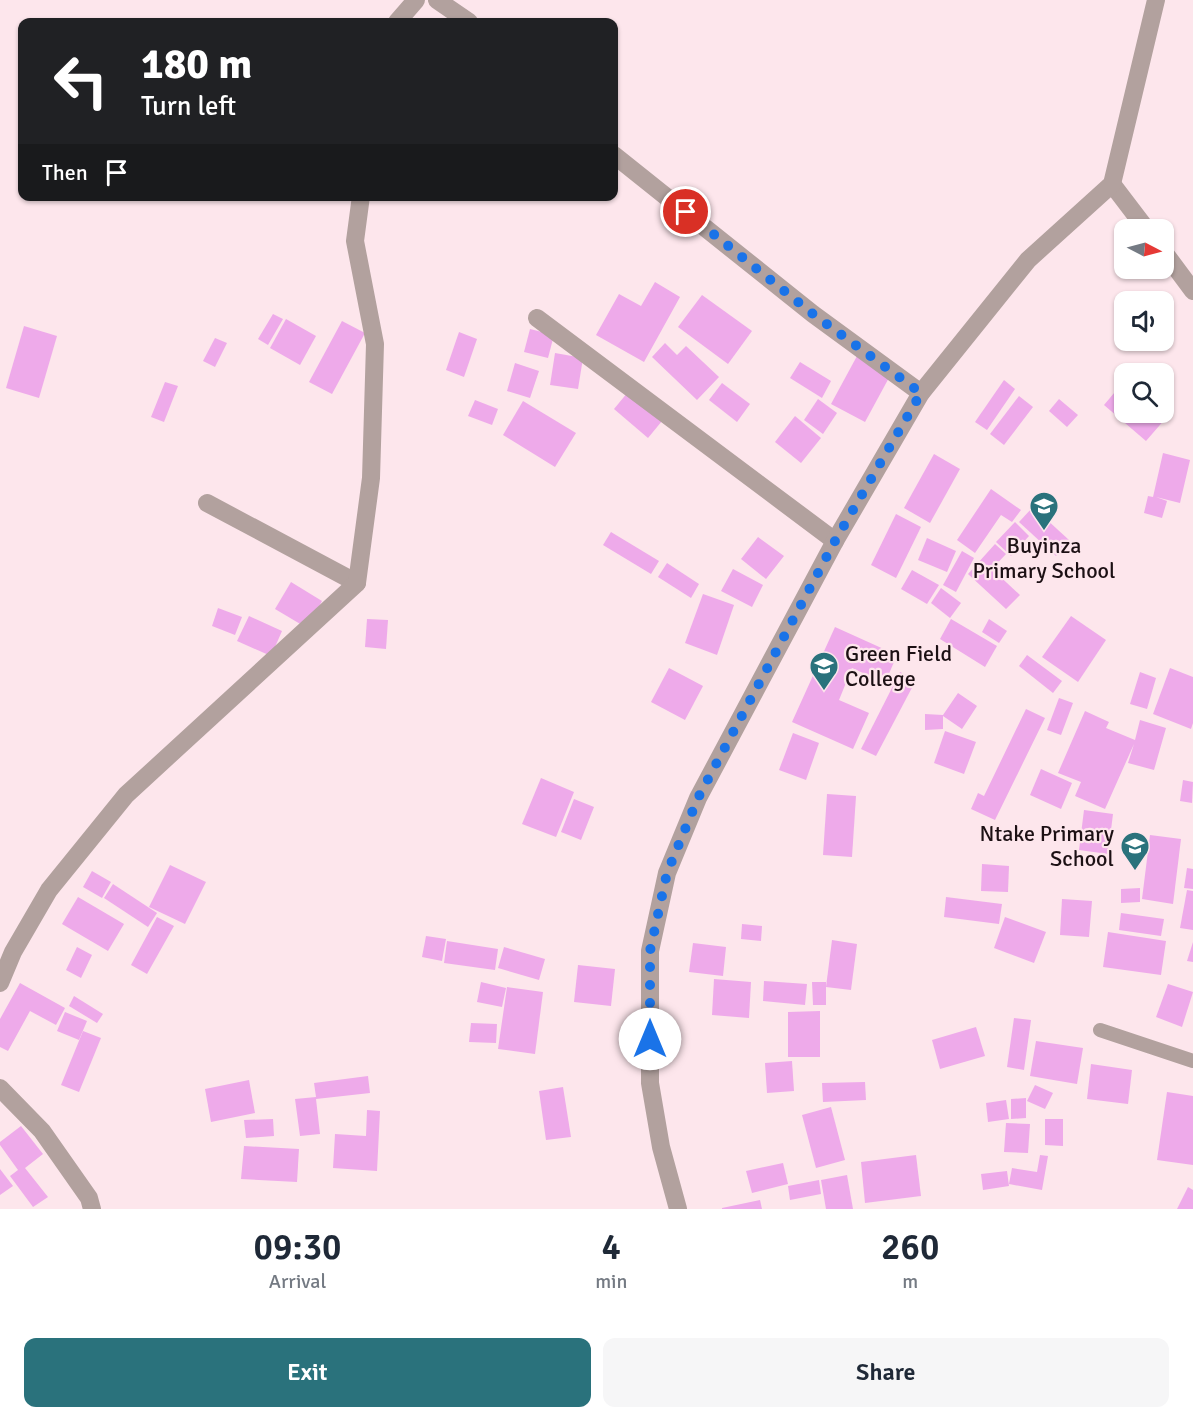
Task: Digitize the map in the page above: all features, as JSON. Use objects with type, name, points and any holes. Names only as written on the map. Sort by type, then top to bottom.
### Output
[{"type":"street","points":[[400,18],[416,0]]},
{"type":"street","points":[[437,0],[464,18]]},
{"type":"street","points":[[678,1209],[661,1147],[650,1083],[650,951],[667,873],[698,798],[835,541],[921,393],[1028,260],[1112,184],[1156,0]]},
{"type":"street","points":[[618,157],[813,314],[921,393]]},
{"type":"street","points":[[1112,184],[1139,219]]},
{"type":"street","points":[[0,982],[13,952],[49,890],[126,795],[357,583],[371,478],[375,344],[355,241],[360,201]]},
{"type":"street","points":[[1174,265],[1193,291]]},
{"type":"street","points":[[537,318],[835,541]]},
{"type":"street","points":[[207,503],[357,583]]},
{"type":"street","points":[[0,1088],[42,1131],[89,1198],[92,1209]]},
{"type":"lane","points":[[1100,1030],[1193,1061]]},
{"type":"building","points":[[655,282],[680,297],[644,362],[596,335],[619,294],[641,306]]},
{"type":"building","points":[[702,295],[752,331],[728,364],[678,327]]},
{"type":"building","points":[[273,314],[283,319],[268,345],[258,339]]},
{"type":"building","points":[[286,319],[316,336],[300,365],[270,348]]},
{"type":"building","points":[[342,321],[365,333],[332,394],[309,382]]},
{"type":"building","points":[[24,326],[57,336],[39,398],[6,388]]},
{"type":"building","points":[[530,329],[554,335],[548,358],[524,352]]},
{"type":"building","points":[[459,332],[477,339],[464,377],[446,370]]},
{"type":"building","points":[[215,338],[227,343],[215,367],[203,361]]},
{"type":"building","points":[[665,343],[677,355],[686,346],[719,377],[697,400],[652,357]]},
{"type":"building","points":[[555,353],[583,358],[578,389],[550,385]]},
{"type":"building","points":[[857,356],[891,374],[865,422],[831,404]]},
{"type":"building","points":[[800,362],[831,381],[822,398],[790,378]]},
{"type":"building","points":[[515,363],[539,371],[530,398],[507,391]]},
{"type":"building","points":[[1004,380],[1015,389],[987,430],[975,422]]},
{"type":"building","points":[[165,382],[178,386],[164,422],[151,417]]},
{"type":"building","points":[[722,383],[750,404],[737,422],[709,400]]},
{"type":"building","points":[[628,392],[662,421],[648,438],[614,409]]},
{"type":"building","points":[[1114,393],[1114,414],[1104,405]]},
{"type":"building","points":[[1019,396],[1033,407],[1004,445],[990,434]]},
{"type":"building","points":[[818,399],[837,413],[823,434],[804,420]]},
{"type":"building","points":[[1059,399],[1078,415],[1067,427],[1049,411]]},
{"type":"building","points":[[475,400],[498,409],[492,425],[468,416]]},
{"type":"building","points":[[523,401],[576,433],[555,467],[503,435]]},
{"type":"building","points":[[795,416],[821,438],[801,463],[775,442]]},
{"type":"building","points":[[1125,423],[1162,423],[1146,441]]},
{"type":"building","points":[[1163,453],[1190,460],[1180,503],[1156,497],[1167,501],[1162,518],[1144,513],[1148,496],[1153,497]]},
{"type":"building","points":[[934,454],[960,469],[930,523],[904,508]]},
{"type":"building","points":[[991,489],[1021,510],[1012,522],[1001,515],[975,553],[957,540]]},
{"type":"building","name":"Buyinza Primary School","points":[[1033,507],[1069,540],[1056,556],[1019,522]]},
{"type":"building","points":[[896,514],[921,527],[896,578],[871,565]]},
{"type":"building","points":[[1015,522],[1029,536],[1011,556],[996,542]]},
{"type":"building","points":[[611,532],[659,561],[651,574],[603,545]]},
{"type":"building","points":[[758,537],[784,556],[766,579],[741,559]]},
{"type":"building","points":[[927,538],[956,551],[947,572],[918,560]]},
{"type":"building","points":[[995,544],[1006,554],[992,569],[1020,595],[1006,609],[968,574]]},
{"type":"building","points":[[962,551],[974,558],[956,592],[943,585]]},
{"type":"building","points":[[667,563],[699,584],[691,598],[658,577]]},
{"type":"building","points":[[733,569],[763,585],[752,607],[721,591]]},
{"type":"building","points":[[912,570],[939,585],[927,604],[901,589]]},
{"type":"building","points":[[291,582],[322,601],[307,628],[275,609]]},
{"type":"building","points":[[941,588],[961,603],[950,618],[931,603]]},
{"type":"building","points":[[703,594],[734,605],[717,655],[685,643]]},
{"type":"building","points":[[218,608],[242,617],[235,635],[212,626]]},
{"type":"building","points":[[249,616],[282,631],[271,656],[237,641]]},
{"type":"building","points":[[1071,616],[1106,640],[1078,682],[1042,657]]},
{"type":"building","points":[[367,619],[388,620],[386,649],[365,647]]},
{"type":"building","points":[[951,619],[997,646],[985,667],[940,639]]},
{"type":"building","points":[[989,619],[1007,631],[999,643],[982,632]]},
{"type":"building","name":"Green Field College","points":[[835,627],[897,655],[885,683],[852,668],[839,700],[869,713],[853,749],[792,722]]},
{"type":"building","points":[[1027,655],[1062,681],[1053,693],[1019,666]]},
{"type":"building","points":[[669,668],[703,686],[685,720],[651,702]]},
{"type":"building","points":[[1170,668],[1193,677],[1191,729],[1153,714]]},
{"type":"building","points":[[900,672],[916,680],[876,756],[861,749]]},
{"type":"building","points":[[1140,672],[1156,678],[1147,709],[1130,704]]},
{"type":"building","points":[[958,693],[977,706],[962,729],[943,716],[943,729],[925,730],[925,714],[943,715]]},
{"type":"building","points":[[1059,698],[1073,703],[1061,735],[1047,730]]},
{"type":"building","points":[[1026,709],[1045,718],[995,820],[971,809],[978,793],[984,796]]},
{"type":"building","points":[[1085,711],[1109,722],[1106,728],[1135,740],[1140,720],[1166,728],[1154,770],[1128,763],[1134,744],[1105,809],[1075,796],[1081,782],[1058,773]]},
{"type":"building","points":[[945,731],[976,742],[964,774],[934,763]]},
{"type":"building","points":[[793,733],[819,743],[806,780],[779,770]]},
{"type":"building","points":[[1041,769],[1072,783],[1061,809],[1030,795]]},
{"type":"building","points":[[541,778],[574,792],[556,837],[522,824]]},
{"type":"building","points":[[1183,780],[1193,782],[1192,803],[1180,801]]},
{"type":"building","points":[[827,794],[856,796],[852,857],[823,855]]},
{"type":"building","points":[[574,799],[594,807],[581,840],[561,832]]},
{"type":"building","points":[[1084,810],[1113,814],[1108,854],[1079,850]]},
{"type":"building","points":[[1150,835],[1181,839],[1173,904],[1142,899]]},
{"type":"building","points":[[982,864],[1009,866],[1008,892],[981,891]]},
{"type":"building","points":[[170,865],[206,882],[185,924],[149,907]]},
{"type":"building","points":[[1187,868],[1193,869],[1193,889],[1184,888]]},
{"type":"building","points":[[92,871],[111,882],[102,898],[83,887]]},
{"type":"building","points":[[113,884],[157,913],[148,927],[104,898]]},
{"type":"building","points":[[1140,888],[1140,902],[1121,903],[1121,889]]},
{"type":"building","points":[[1187,890],[1193,891],[1193,930],[1180,928]]},
{"type":"building","points":[[78,897],[124,924],[108,951],[62,924]]},
{"type":"building","points":[[946,897],[1002,904],[999,924],[944,917]]},
{"type":"building","points":[[1062,899],[1092,901],[1089,937],[1060,935]]},
{"type":"building","points":[[1121,913],[1164,919],[1161,936],[1119,930]]},
{"type":"building","points":[[157,917],[174,926],[147,974],[131,965]]},
{"type":"building","points":[[1005,917],[1046,932],[1034,963],[994,948]]},
{"type":"building","points":[[742,924],[762,926],[761,941],[741,939]]},
{"type":"building","points":[[1108,932],[1166,941],[1161,975],[1103,967]]},
{"type":"building","points":[[426,936],[446,939],[442,961],[422,957]]},
{"type":"building","points":[[832,940],[857,944],[851,990],[826,987]]},
{"type":"building","points":[[447,941],[498,949],[495,970],[444,963]]},
{"type":"building","points":[[1193,942],[1193,962],[1187,961]]},
{"type":"building","points":[[693,943],[726,947],[723,976],[689,972]]},
{"type":"building","points":[[77,947],[92,955],[81,978],[66,970]]},
{"type":"building","points":[[504,947],[545,959],[539,980],[498,968]]},
{"type":"building","points":[[578,965],[615,969],[611,1006],[574,1002]]},
{"type":"building","points":[[714,979],[751,982],[749,1018],[712,1015]]},
{"type":"building","points":[[764,981],[807,984],[805,1005],[763,1001]]},
{"type":"building","points":[[481,982],[506,988],[502,1007],[477,1002]]},
{"type":"building","points":[[812,982],[826,982],[826,1005],[813,1005]]},
{"type":"building","points":[[20,983],[65,1008],[56,1025],[30,1011],[8,1051],[0,1047],[0,1019]]},
{"type":"building","points":[[1168,984],[1193,992],[1182,1027],[1156,1017]]},
{"type":"building","points":[[507,987],[543,992],[535,1054],[498,1049]]},
{"type":"building","points":[[74,996],[103,1014],[97,1023],[69,1006]]},
{"type":"building","points":[[820,1011],[820,1057],[788,1057],[788,1012]]},
{"type":"building","points":[[65,1012],[87,1021],[79,1040],[57,1031]]},
{"type":"building","points":[[1014,1018],[1031,1020],[1024,1070],[1007,1067]]},
{"type":"building","points":[[471,1023],[497,1024],[496,1043],[469,1042]]},
{"type":"building","points":[[976,1027],[985,1056],[940,1069],[932,1040]]},
{"type":"building","points":[[83,1031],[101,1038],[79,1092],[61,1085]]},
{"type":"building","points":[[1036,1041],[1083,1048],[1077,1084],[1030,1076]]},
{"type":"building","points":[[792,1061],[794,1091],[767,1093],[765,1063]]},
{"type":"building","points":[[1091,1064],[1132,1070],[1128,1104],[1087,1099]]},
{"type":"building","points":[[368,1076],[370,1093],[316,1099],[320,1134],[300,1136],[295,1099],[316,1097],[314,1083]]},
{"type":"building","points":[[249,1080],[255,1113],[211,1122],[205,1089]]},
{"type":"building","points":[[865,1082],[866,1100],[823,1102],[822,1083]]},
{"type":"building","points":[[1035,1085],[1053,1093],[1045,1109],[1027,1101]]},
{"type":"building","points":[[563,1087],[571,1137],[546,1140],[539,1091]]},
{"type":"building","points":[[1167,1092],[1193,1096],[1193,1165],[1157,1160]]},
{"type":"building","points":[[1026,1098],[1026,1118],[1011,1119],[1011,1099]]},
{"type":"building","points":[[1006,1100],[1009,1119],[988,1122],[986,1103]]},
{"type":"building","points":[[831,1107],[845,1160],[816,1168],[802,1115]]},
{"type":"building","points":[[367,1110],[380,1111],[377,1171],[333,1168],[335,1134],[366,1136]]},
{"type":"building","points":[[273,1119],[274,1136],[246,1138],[244,1120]]},
{"type":"building","points":[[1045,1119],[1063,1119],[1063,1146],[1045,1145]]},
{"type":"building","points":[[1006,1123],[1030,1124],[1028,1153],[1004,1152]]},
{"type":"building","points":[[21,1126],[43,1154],[25,1168],[48,1197],[33,1207],[10,1176],[18,1170],[0,1145],[0,1142]]},
{"type":"building","points":[[244,1146],[299,1149],[297,1182],[241,1179]]},
{"type":"building","points":[[916,1155],[921,1196],[865,1203],[861,1162]]},
{"type":"building","points":[[1040,1155],[1048,1156],[1042,1190],[1009,1184],[1012,1168],[1037,1172]]},
{"type":"building","points":[[783,1163],[788,1184],[752,1193],[746,1171]]},
{"type":"building","points":[[0,1169],[13,1186],[0,1195]]},
{"type":"building","points":[[1007,1171],[1009,1186],[983,1190],[981,1174]]},
{"type":"building","points":[[847,1175],[853,1209],[826,1209],[821,1180]]},
{"type":"building","points":[[819,1180],[821,1194],[790,1200],[788,1186]]},
{"type":"building","points":[[1188,1187],[1193,1190],[1193,1209],[1177,1209]]},
{"type":"building","points":[[760,1200],[762,1209],[722,1209],[722,1208]]},
{"type":"place","name":"Buyinza Primary School","points":[[1044,532]]},
{"type":"place","name":"Green Field College","points":[[824,692]]},
{"type":"place","name":"Ntake Primary School","points":[[1135,872]]},
{"type":"route","points":[[650,1039],[650,951],[667,873],[698,798],[835,541],[921,393],[813,314],[686,212]]}]
